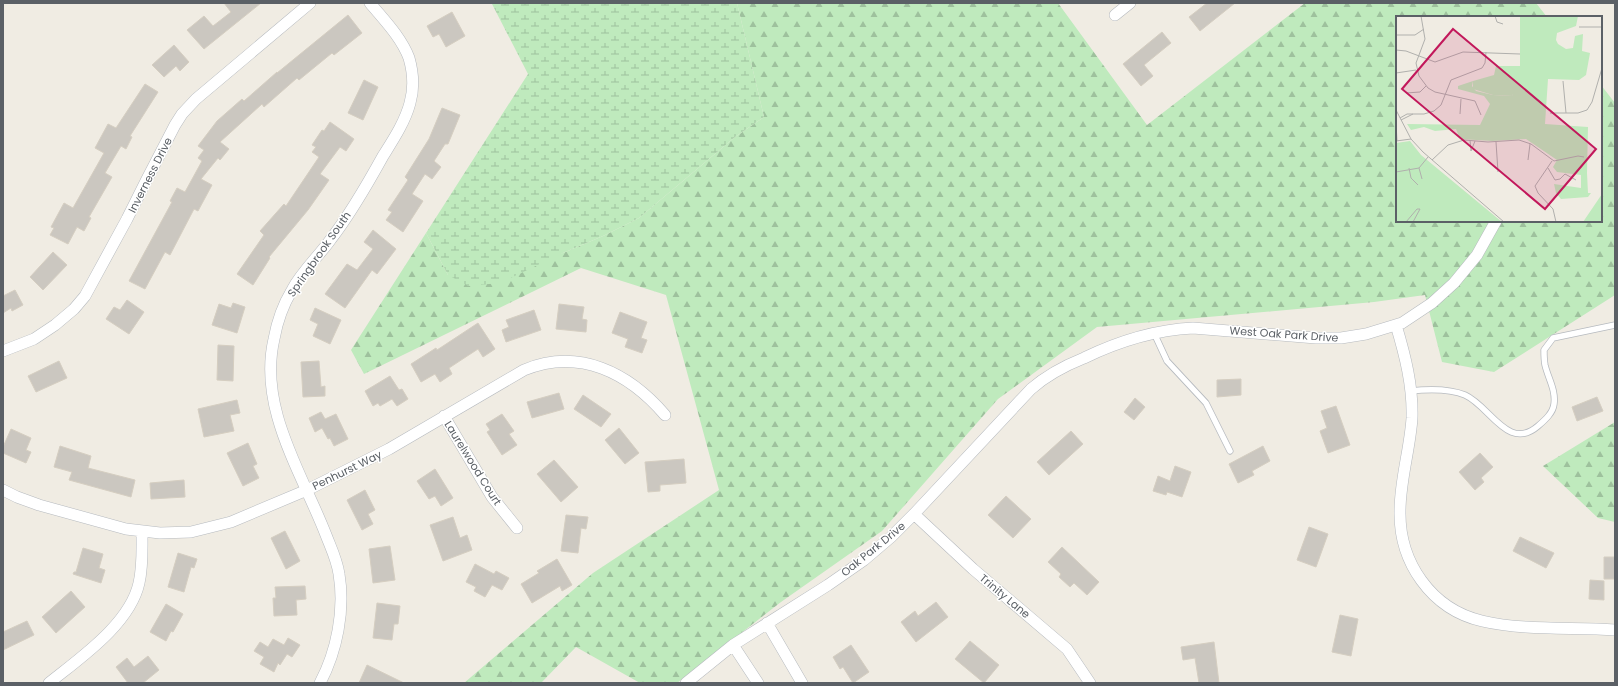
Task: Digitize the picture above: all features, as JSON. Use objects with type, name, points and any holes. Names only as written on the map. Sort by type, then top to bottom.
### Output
[{"type":"street","name":"Inverness Drive","points":[[3,351],[34,339],[63,320],[74,309],[96,277],[182,114],[196,99],[310,3]]},
{"type":"street","name":"Springbrook South","points":[[320,683],[334,652],[340,612],[341,590],[336,563],[278,419],[272,383],[270,357],[282,310],[293,288],[331,239],[364,191],[394,139],[408,110],[412,77],[409,58],[392,29],[370,3]]},
{"type":"street","points":[[1115,15],[1130,3]]},
{"type":"street","name":"West Oak Park Drive","points":[[1035,386],[1062,367],[1105,348],[1130,339],[1177,329],[1193,328],[1316,338],[1341,338],[1366,334],[1396,325],[1412,318],[1432,303],[1454,283],[1477,255],[1495,222]]},
{"type":"street","points":[[1396,325],[1406,358],[1412,418],[1403,479],[1400,524],[1403,542],[1414,570],[1424,586],[1447,606],[1480,620],[1519,626],[1615,630]]},
{"type":"street","name":"Penhurst Way","points":[[3,490],[39,505],[111,526],[176,534],[191,532],[231,522],[307,490],[388,449],[531,367],[550,361],[573,361],[610,371],[621,376],[631,383],[665,415]]},
{"type":"street","name":"Oak Park Drive","points":[[686,683],[733,645],[828,585],[864,560],[914,514],[1035,386]]},
{"type":"street","name":"Laurelwood Court","points":[[444,416],[492,496],[517,528]]},
{"type":"street","name":"Trinity Lane","points":[[914,514],[973,569],[1067,648],[1090,683]]},
{"type":"street","points":[[49,683],[107,634],[132,603],[139,584],[142,568],[142,531]]},
{"type":"street","points":[[767,623],[802,683]]},
{"type":"street","points":[[733,645],[758,683]]},
{"type":"lane","points":[[1410,391],[1428,389],[1449,391],[1466,395],[1512,433],[1523,434],[1534,429],[1547,418],[1554,405],[1553,390],[1545,365],[1544,350],[1553,338],[1615,325]]},
{"type":"lane","points":[[1154,333],[1167,361],[1206,403],[1230,451]]},
{"type":"green space","points":[[737,3],[1058,3],[1147,125],[1305,3],[1536,3],[1546,16],[1396,16],[1396,222],[1602,222],[1602,86],[1615,103],[1615,295],[1494,372],[1442,362],[1425,295],[1374,302],[1097,327],[998,399],[882,531],[781,602],[677,683],[640,683],[576,647],[541,683],[464,683],[593,573],[719,490],[666,295],[581,268],[364,374],[351,350],[426,233],[448,275],[563,253],[603,236],[639,218],[735,137],[764,117]]},
{"type":"green space","points":[[737,3],[764,117],[735,137],[639,218],[500,283],[468,286],[448,275],[426,233],[528,74],[492,4]]},
{"type":"green space","points":[[1615,422],[1615,522],[1598,518],[1543,466]]},
{"type":"building","points":[[224,3],[261,3],[204,49],[187,30],[204,16],[213,26],[231,12]]},
{"type":"building","points":[[1207,3],[1235,3],[1200,31],[1189,17]]},
{"type":"building","points":[[452,12],[465,36],[446,47],[439,34],[433,37],[427,26]]},
{"type":"building","points":[[348,15],[362,33],[334,55],[332,53],[299,80],[297,78],[264,107],[262,104],[220,142],[229,149],[220,160],[218,158],[201,179],[212,185],[198,211],[194,209],[170,255],[165,252],[145,289],[129,281],[172,202],[170,201],[177,188],[185,192],[202,161],[198,158],[204,150],[198,146],[217,121],[242,99],[244,101],[277,72]]},
{"type":"building","points":[[1162,32],[1171,43],[1144,65],[1153,76],[1141,86],[1123,64]]},
{"type":"building","points":[[174,45],[189,62],[180,71],[176,66],[164,77],[152,65]]},
{"type":"building","points":[[364,80],[378,87],[363,120],[348,113]]},
{"type":"building","points":[[145,84],[158,92],[130,136],[132,137],[126,149],[121,146],[105,173],[112,177],[89,217],[91,218],[84,231],[77,227],[68,244],[50,235],[54,228],[51,227],[64,203],[73,208],[104,153],[95,148],[108,124],[116,128]]},
{"type":"building","points":[[442,108],[460,115],[448,144],[445,144],[434,161],[441,167],[432,179],[425,174],[412,194],[423,201],[403,232],[386,220],[392,212],[388,210],[408,180],[405,177],[429,139]]},
{"type":"building","points":[[330,122],[354,139],[346,151],[340,147],[320,174],[329,180],[308,210],[269,257],[270,258],[253,285],[237,274],[264,235],[260,231],[284,204],[286,206],[319,157],[312,152],[316,147],[312,145],[322,130],[324,131]]},
{"type":"building","points":[[373,230],[396,249],[377,274],[372,270],[345,308],[325,294],[347,264],[357,270],[373,249],[364,242]]},
{"type":"building","points":[[53,252],[67,265],[43,290],[30,277]]},
{"type":"building","points":[[15,290],[23,305],[12,311],[11,308],[3,313],[3,296]]},
{"type":"building","points":[[127,300],[144,312],[129,334],[106,319],[114,307],[120,310]]},
{"type":"building","points":[[233,303],[245,307],[237,333],[212,325],[219,304],[231,308]]},
{"type":"building","points":[[559,304],[584,307],[582,319],[587,320],[586,332],[556,329]]},
{"type":"building","points":[[315,308],[341,320],[330,344],[313,336],[318,324],[310,320]]},
{"type":"building","points":[[534,310],[541,330],[506,342],[502,330],[509,327],[506,320]]},
{"type":"building","points":[[620,312],[647,322],[641,338],[647,340],[642,353],[625,347],[628,339],[612,333]]},
{"type":"building","points":[[478,323],[495,349],[483,357],[478,349],[449,368],[452,374],[440,382],[435,374],[421,382],[411,364],[436,348],[437,350]]},
{"type":"building","points":[[218,345],[234,346],[233,381],[217,380]]},
{"type":"building","points":[[59,361],[67,378],[36,392],[28,376]]},
{"type":"building","points":[[319,361],[321,387],[325,386],[325,396],[303,397],[301,362]]},
{"type":"building","points":[[390,376],[399,390],[402,389],[408,399],[397,406],[392,399],[380,406],[378,403],[373,406],[365,391]]},
{"type":"building","points":[[1241,379],[1241,395],[1217,397],[1217,380]]},
{"type":"building","points":[[559,393],[564,409],[532,418],[527,402]]},
{"type":"building","points":[[583,395],[611,414],[601,427],[574,409]]},
{"type":"building","points":[[1597,397],[1603,411],[1577,421],[1572,407]]},
{"type":"building","points":[[1135,398],[1145,407],[1134,420],[1124,412]]},
{"type":"building","points":[[237,400],[240,413],[230,415],[234,431],[204,437],[198,409]]},
{"type":"building","points":[[1336,406],[1350,445],[1328,453],[1320,431],[1327,428],[1321,411]]},
{"type":"building","points":[[321,412],[325,419],[336,414],[348,439],[334,446],[322,428],[315,432],[309,418]]},
{"type":"building","points":[[502,414],[514,431],[509,434],[517,445],[502,455],[487,432],[490,430],[486,424]]},
{"type":"building","points":[[619,428],[639,453],[625,464],[605,440]]},
{"type":"building","points":[[11,429],[31,438],[26,450],[31,452],[26,463],[3,453],[3,447]]},
{"type":"building","points":[[1071,431],[1083,444],[1049,475],[1037,462]]},
{"type":"building","points":[[248,443],[257,464],[253,466],[259,478],[243,486],[227,453]]},
{"type":"building","points":[[60,446],[91,456],[88,468],[135,480],[131,497],[69,480],[72,472],[54,467]]},
{"type":"building","points":[[1263,446],[1270,461],[1252,471],[1254,475],[1238,483],[1229,464]]},
{"type":"building","points":[[1480,453],[1493,467],[1481,478],[1484,482],[1475,490],[1459,472]]},
{"type":"building","points":[[684,459],[686,483],[660,485],[660,491],[648,492],[645,462]]},
{"type":"building","points":[[554,460],[578,487],[561,502],[537,474]]},
{"type":"building","points":[[1175,466],[1191,472],[1182,497],[1167,492],[1166,495],[1153,491],[1158,476],[1170,481]]},
{"type":"building","points":[[435,469],[453,498],[441,506],[435,496],[429,499],[417,481]]},
{"type":"building","points":[[184,480],[185,497],[151,499],[150,483]]},
{"type":"building","points":[[365,490],[375,510],[368,514],[373,524],[362,530],[347,500]]},
{"type":"building","points":[[1006,496],[1031,519],[1013,538],[988,515]]},
{"type":"building","points":[[566,515],[588,517],[586,529],[581,528],[578,553],[561,551]]},
{"type":"building","points":[[453,517],[460,538],[467,535],[472,550],[443,561],[430,525]]},
{"type":"building","points":[[1309,527],[1328,534],[1316,567],[1297,560]]},
{"type":"building","points":[[285,531],[300,561],[286,569],[271,538]]},
{"type":"building","points":[[1520,537],[1554,553],[1546,568],[1513,551]]},
{"type":"building","points":[[390,546],[395,580],[373,583],[369,549]]},
{"type":"building","points":[[1062,547],[1099,582],[1087,595],[1074,583],[1070,587],[1059,577],[1061,574],[1048,562]]},
{"type":"building","points":[[83,548],[103,554],[99,568],[105,570],[101,583],[73,574],[76,572]]},
{"type":"building","points":[[178,553],[197,559],[194,568],[191,567],[184,592],[168,587]]},
{"type":"building","points":[[1604,557],[1615,557],[1615,579],[1604,579]]},
{"type":"building","points":[[557,559],[572,585],[562,591],[560,586],[532,603],[521,584],[539,573],[537,571]]},
{"type":"building","points":[[475,564],[494,574],[496,571],[509,578],[502,590],[492,585],[485,597],[474,591],[476,587],[466,582]]},
{"type":"building","points":[[1590,580],[1604,581],[1604,600],[1589,599]]},
{"type":"building","points":[[305,586],[306,599],[296,600],[297,615],[274,616],[273,598],[276,598],[275,587]]},
{"type":"building","points":[[71,591],[85,607],[56,633],[42,617]]},
{"type":"building","points":[[936,602],[948,617],[916,642],[901,622],[915,611],[918,616]]},
{"type":"building","points":[[377,603],[400,606],[398,624],[394,624],[392,640],[373,638]]},
{"type":"building","points":[[166,604],[183,614],[166,641],[150,632]]},
{"type":"building","points":[[1340,615],[1358,619],[1351,656],[1332,652]]},
{"type":"building","points":[[27,621],[34,635],[3,650],[3,632]]},
{"type":"building","points":[[288,638],[300,645],[292,657],[287,654],[280,665],[278,663],[274,672],[260,664],[264,657],[254,651],[260,642],[268,647],[273,639],[284,645]]},
{"type":"building","points":[[970,641],[999,665],[984,683],[955,659]]},
{"type":"building","points":[[1214,642],[1219,683],[1199,683],[1195,658],[1183,660],[1181,647]]},
{"type":"building","points":[[851,645],[869,672],[853,683],[843,667],[840,669],[833,657]]},
{"type":"building","points":[[148,656],[159,670],[143,683],[128,683],[116,667],[127,658],[134,667]]},
{"type":"building","points":[[367,665],[404,683],[359,683]]}]
